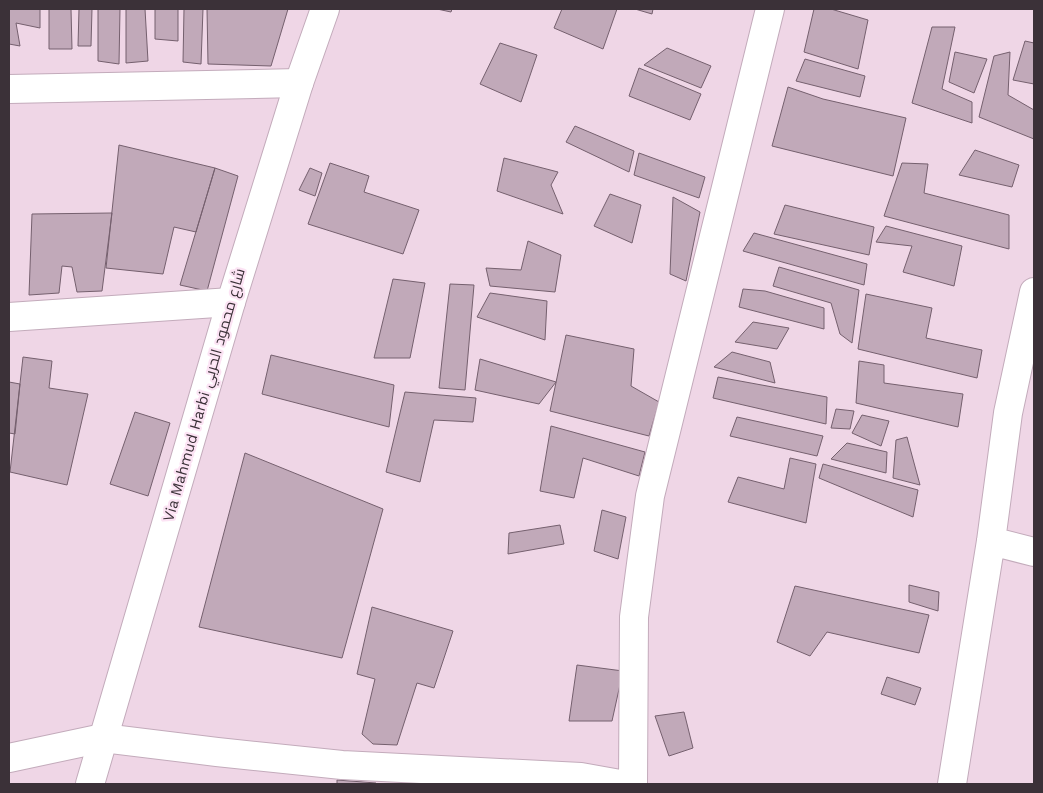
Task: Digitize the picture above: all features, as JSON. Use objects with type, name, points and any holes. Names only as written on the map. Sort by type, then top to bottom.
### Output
[{"type":"street","name":"Via Mahmud Harbi شارع محمود الحربي","points":[[90,784],[231,302],[299,83],[325,9]]},
{"type":"street","points":[[633,784],[634,617],[650,496],[770,9]]},
{"type":"street","points":[[9,89],[299,83]]},
{"type":"street","points":[[952,784],[991,541],[1008,413],[1034,292]]},
{"type":"street","points":[[9,317],[231,302]]},
{"type":"street","points":[[991,541],[1034,552]]},
{"type":"street","points":[[9,758],[103,738],[342,765],[581,777],[620,784]]},
{"type":"building","points":[[9,9],[40,9],[40,28],[16,23],[20,46],[9,44]]},
{"type":"building","points":[[49,9],[71,9],[72,49],[49,49]]},
{"type":"building","points":[[79,9],[92,9],[91,46],[78,46]]},
{"type":"building","points":[[98,9],[120,9],[119,64],[98,61]]},
{"type":"building","points":[[126,9],[145,9],[148,61],[126,63]]},
{"type":"building","points":[[155,9],[178,9],[178,41],[155,39]]},
{"type":"building","points":[[184,9],[203,9],[201,64],[183,62]]},
{"type":"building","points":[[207,9],[288,9],[271,66],[208,64]]},
{"type":"building","points":[[437,9],[452,9],[451,12]]},
{"type":"building","points":[[562,9],[617,9],[603,49],[554,28]]},
{"type":"building","points":[[635,9],[653,9],[652,14]]},
{"type":"building","points":[[814,9],[831,9],[868,20],[858,69],[804,52]]},
{"type":"building","points":[[932,27],[955,27],[942,89],[972,102],[972,123],[912,103]]},
{"type":"building","points":[[1025,41],[1034,43],[1034,84],[1013,80]]},
{"type":"building","points":[[500,43],[537,55],[521,102],[480,84]]},
{"type":"building","points":[[667,48],[711,66],[701,88],[644,65]]},
{"type":"building","points":[[955,52],[987,59],[974,93],[949,82]]},
{"type":"building","points":[[1010,52],[1008,95],[1034,110],[1034,139],[979,117],[994,56]]},
{"type":"building","points":[[805,59],[865,76],[860,97],[796,81]]},
{"type":"building","points":[[639,68],[701,94],[690,120],[629,96]]},
{"type":"building","points":[[788,87],[823,99],[906,118],[893,176],[772,146]]},
{"type":"building","points":[[575,126],[634,151],[629,172],[566,142]]},
{"type":"building","points":[[119,145],[215,168],[196,232],[174,227],[163,274],[106,268]]},
{"type":"building","points":[[975,150],[1019,165],[1012,187],[959,175]]},
{"type":"building","points":[[639,153],[705,177],[699,198],[634,175]]},
{"type":"building","points":[[504,158],[558,172],[551,185],[563,214],[497,191]]},
{"type":"building","points":[[330,163],[369,176],[364,192],[419,210],[403,254],[308,224]]},
{"type":"building","points":[[902,163],[928,164],[924,193],[1009,215],[1009,249],[884,216]]},
{"type":"building","points":[[215,168],[238,176],[207,291],[180,285]]},
{"type":"building","points":[[310,168],[322,173],[315,196],[299,190]]},
{"type":"building","points":[[610,194],[641,205],[632,243],[594,226]]},
{"type":"building","points":[[673,197],[700,212],[686,281],[670,274]]},
{"type":"building","points":[[785,205],[874,227],[869,255],[774,234]]},
{"type":"building","points":[[112,213],[102,291],[77,292],[72,267],[62,266],[59,293],[29,295],[32,214]]},
{"type":"building","points":[[886,226],[962,246],[954,286],[903,272],[912,246],[876,242]]},
{"type":"building","points":[[754,233],[867,264],[864,285],[743,251]]},
{"type":"building","points":[[528,241],[561,255],[555,292],[490,286],[486,268],[521,270]]},
{"type":"building","points":[[779,267],[859,290],[852,343],[840,334],[831,303],[773,286]]},
{"type":"building","points":[[393,279],[425,283],[410,358],[374,358]]},
{"type":"building","points":[[450,284],[474,285],[465,390],[439,388]]},
{"type":"building","points":[[743,289],[765,291],[824,308],[824,329],[739,307]]},
{"type":"building","points":[[490,293],[547,301],[545,340],[477,317]]},
{"type":"building","points":[[866,294],[932,308],[926,338],[982,350],[977,378],[858,349]]},
{"type":"building","points":[[753,322],[789,328],[777,349],[735,342]]},
{"type":"building","points":[[566,335],[634,349],[631,386],[659,402],[649,436],[550,411]]},
{"type":"building","points":[[732,352],[770,362],[775,383],[714,367]]},
{"type":"building","points":[[271,355],[394,385],[389,427],[262,394]]},
{"type":"building","points":[[23,357],[52,361],[49,388],[88,394],[67,485],[10,472]]},
{"type":"building","points":[[480,359],[556,382],[539,404],[475,390]]},
{"type":"building","points":[[859,361],[884,365],[884,383],[963,394],[958,427],[856,403]]},
{"type":"building","points":[[718,377],[827,397],[826,424],[713,398]]},
{"type":"building","points":[[9,382],[20,384],[15,434],[9,433]]},
{"type":"building","points":[[405,392],[476,398],[473,422],[434,420],[420,482],[386,472]]},
{"type":"building","points":[[836,409],[854,411],[850,429],[831,428]]},
{"type":"building","points":[[135,412],[170,423],[148,496],[110,484]]},
{"type":"building","points":[[862,415],[889,421],[881,446],[852,433]]},
{"type":"building","points":[[737,417],[823,436],[817,456],[730,436]]},
{"type":"building","points":[[551,426],[645,452],[639,476],[583,458],[574,498],[540,491]]},
{"type":"building","points":[[907,437],[920,485],[893,478],[896,440]]},
{"type":"building","points":[[847,443],[887,452],[886,473],[831,459]]},
{"type":"building","points":[[245,453],[383,509],[342,658],[199,627]]},
{"type":"building","points":[[790,458],[816,464],[806,523],[728,502],[738,477],[784,489]]},
{"type":"building","points":[[823,464],[918,490],[913,517],[819,478]]},
{"type":"building","points":[[602,510],[626,517],[618,559],[594,551]]},
{"type":"building","points":[[560,525],[564,544],[508,554],[509,533]]},
{"type":"building","points":[[909,585],[939,592],[938,611],[909,602]]},
{"type":"building","points":[[795,586],[929,615],[919,653],[827,632],[810,656],[777,642]]},
{"type":"building","points":[[372,607],[453,631],[434,688],[417,683],[397,745],[373,744],[362,734],[375,679],[357,674]]},
{"type":"building","points":[[577,665],[623,671],[612,721],[569,721]]},
{"type":"building","points":[[887,677],[921,688],[915,705],[881,694]]},
{"type":"building","points":[[684,712],[693,748],[669,756],[655,716]]},
{"type":"building","points":[[337,780],[376,783],[376,784],[337,784]]}]
